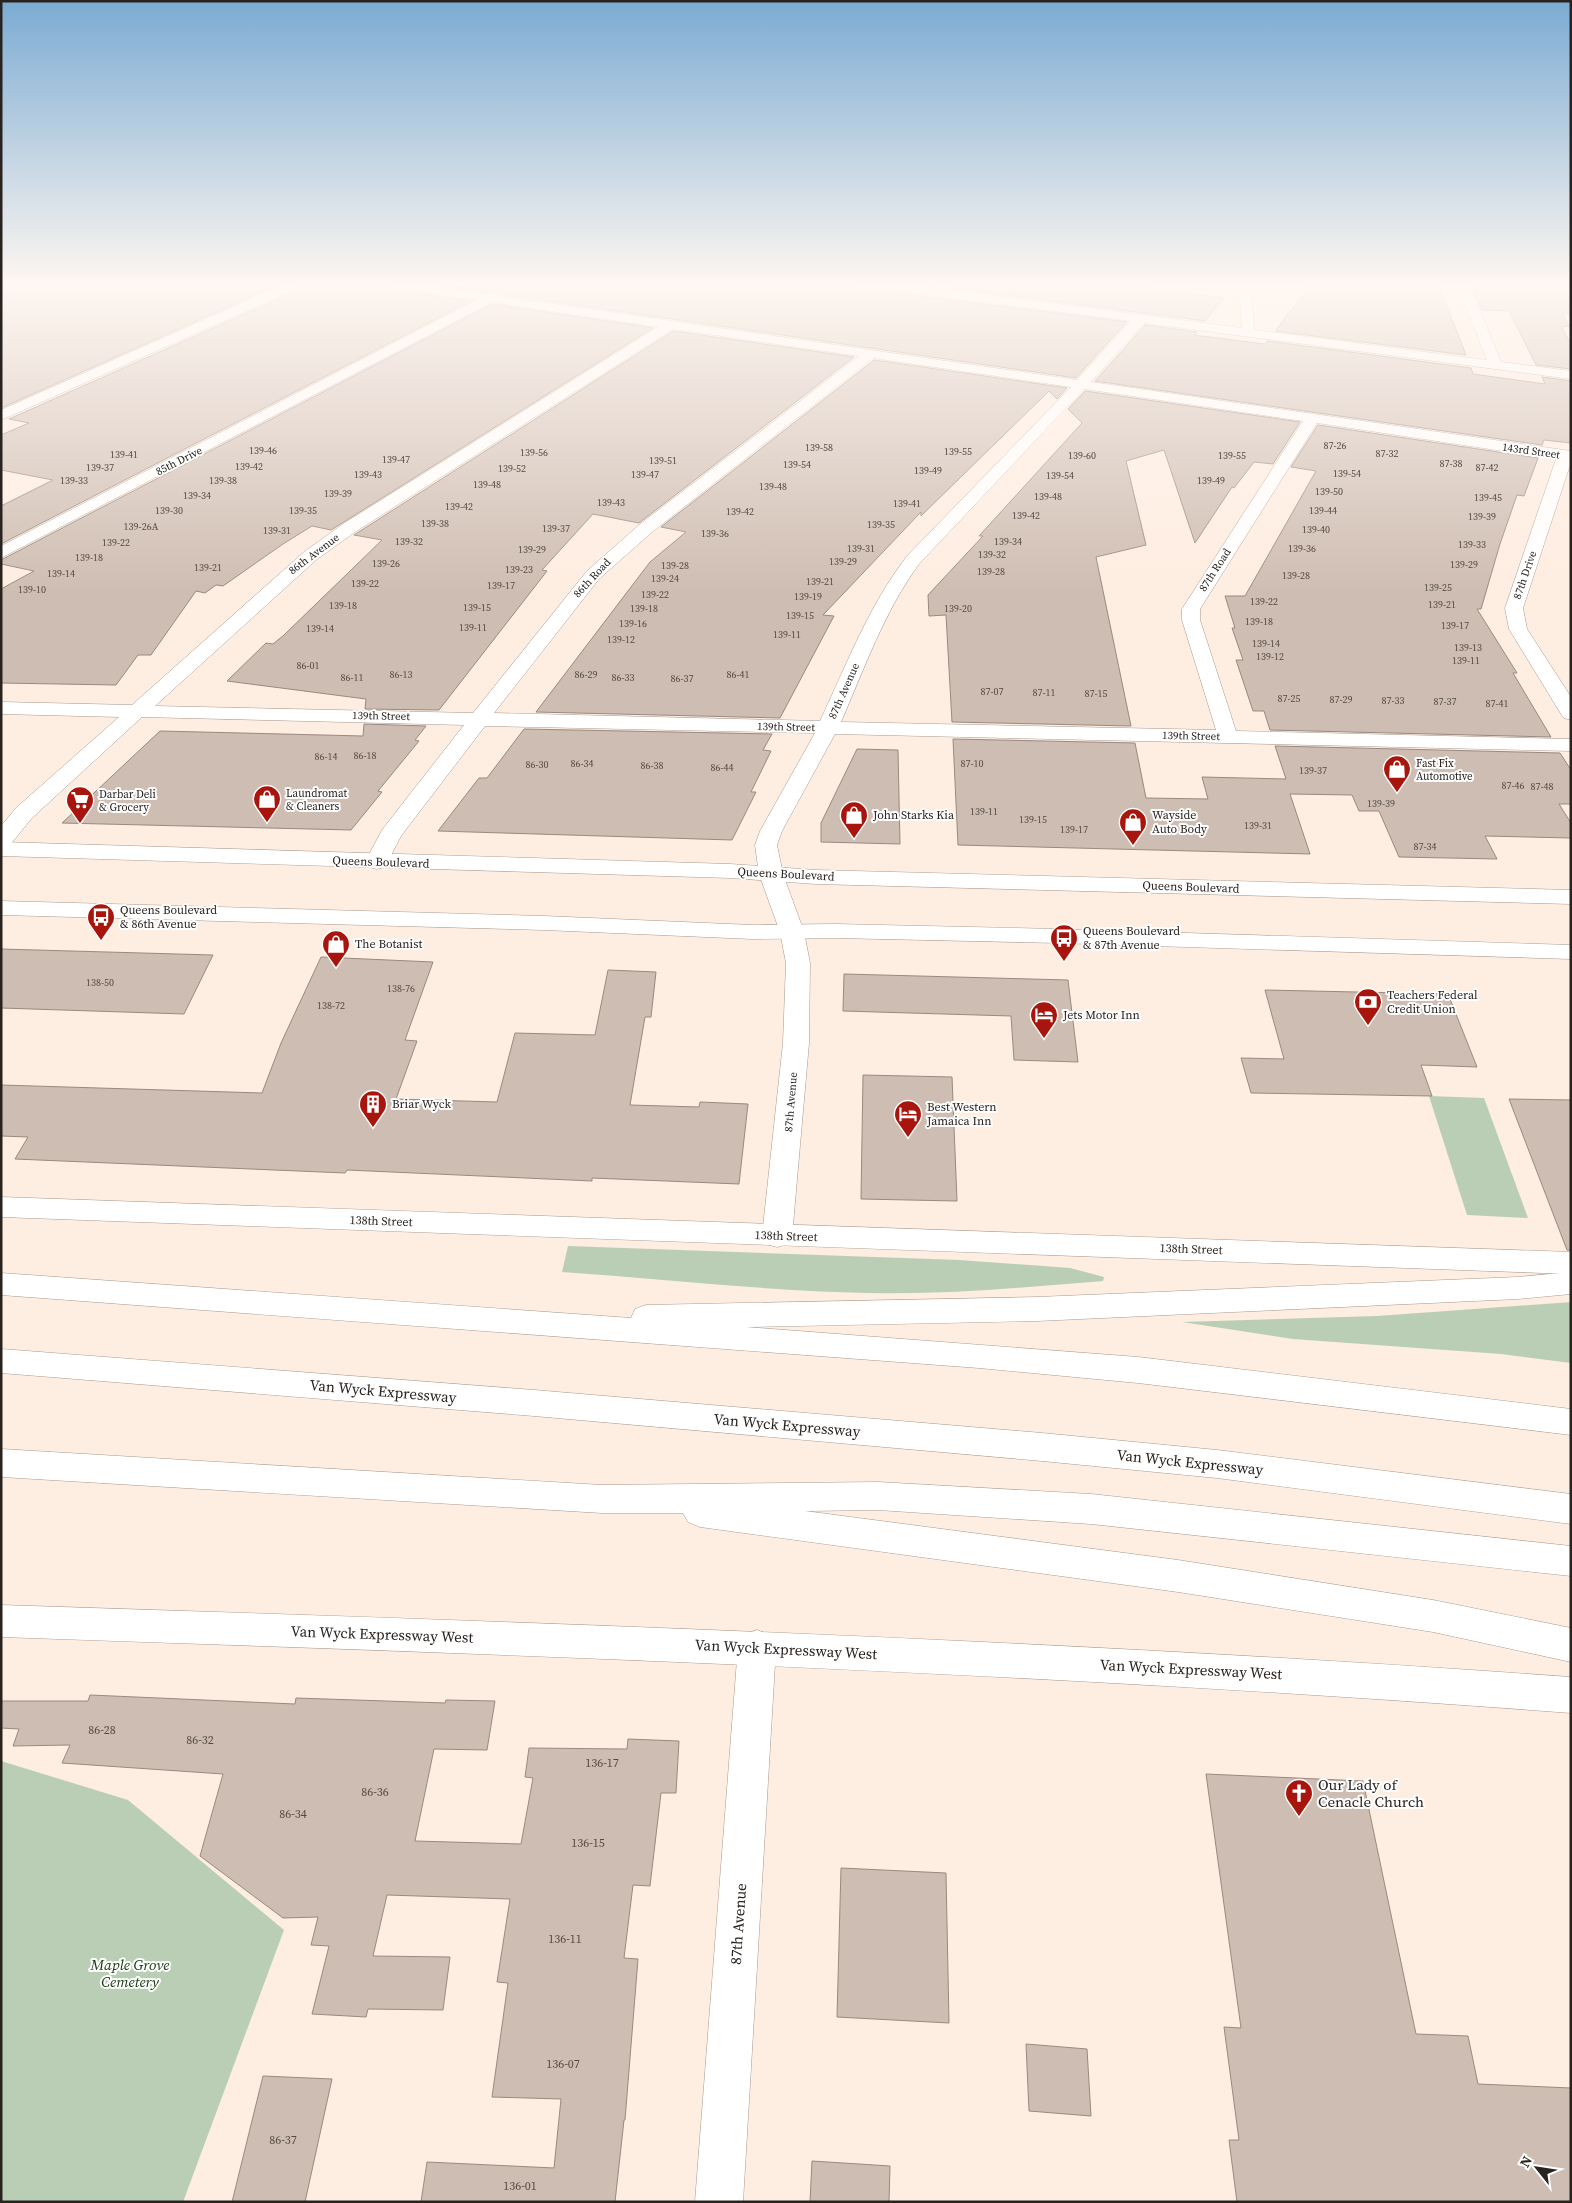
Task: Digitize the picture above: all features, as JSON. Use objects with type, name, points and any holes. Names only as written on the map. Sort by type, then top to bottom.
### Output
[{"type":"main road","points":[[1,416],[66,387]]},
{"type":"main road","name":"85th Drive","points":[[1,553],[320,387]]},
{"type":"main road","name":"86th Avenue","points":[[1,841],[24,813],[287,575],[327,542],[572,387]]},
{"type":"main road","name":"86th Road","points":[[377,862],[390,835],[479,718],[579,591],[609,559],[828,387]]},
{"type":"main road","name":"87th Avenue","points":[[777,1236],[796,1043],[798,963],[792,932],[771,874],[766,845],[771,831],[828,728],[884,599],[897,579],[1079,387]]},
{"type":"main road","name":"143rd Street","points":[[1093,387],[1568,456]]},
{"type":"main road","name":"87th Road","points":[[1228,736],[1191,620],[1192,609],[1312,419]]},
{"type":"main road","name":"87th Drive","points":[[1568,456],[1514,608],[1514,618],[1518,629],[1571,714]]},
{"type":"main road","name":"139th Street","points":[[1,708],[1571,745]]},
{"type":"main road","name":"Queens Boulevard","points":[[1,850],[771,874],[835,878],[1571,897]]},
{"type":"main road","points":[[1,908],[535,922],[752,932],[1058,936],[1571,952]]},
{"type":"main road","name":"138th Street","points":[[1,1207],[1571,1263]]},
{"type":"main road","points":[[477,1320],[1037,1309],[1518,1288],[1571,1283]]},
{"type":"main road","points":[[1,1284],[1138,1370],[1571,1422]]},
{"type":"main road","name":"Van Wyck Expressway","points":[[1,1361],[553,1404],[1052,1448],[1322,1477],[1571,1509]]},
{"type":"main road","points":[[1,1463],[602,1499],[878,1496],[1072,1508],[1571,1561]]},
{"type":"main road","points":[[602,1499],[1178,1576],[1433,1616],[1571,1645]]},
{"type":"main road","name":"Van Wyck Expressway West","points":[[1,1621],[757,1647],[1354,1678],[1571,1695]]},
{"type":"main road","name":"87th Avenue","points":[[719,2202],[757,1647]]},
{"type":"green space","points":[[1429,1096],[1484,1098],[1528,1218],[1467,1215]]},
{"type":"green space","points":[[568,1246],[959,1260],[1070,1268],[1104,1277],[1103,1281],[952,1292],[868,1293],[791,1290],[562,1272]]},
{"type":"green space","points":[[1571,1302],[1571,1363],[1501,1354],[1293,1339],[1182,1322],[1377,1316]]},
{"type":"green space","name":"Maple Grove Cemetery","points":[[1,1761],[128,1800],[284,1930],[183,2202],[1,2202]]},
{"type":"building","points":[[1,387],[49,387],[1,408]]},
{"type":"building","points":[[81,387],[305,387],[1,544],[1,506],[53,480],[1,470],[1,435],[29,423],[9,419]]},
{"type":"building","points":[[333,387],[559,387],[331,530],[312,526],[223,586],[216,585],[205,593],[196,591],[151,655],[138,655],[116,685],[1,683],[1,589],[34,571],[1,564],[1,560]]},
{"type":"building","points":[[586,387],[815,387],[639,523],[593,514],[542,570],[547,571],[439,710],[365,709],[366,699],[227,681],[266,643],[273,644],[284,635],[382,540],[354,535]]},
{"type":"building","points":[[840,387],[1067,388],[1057,399],[1049,391],[921,516],[921,512],[823,615],[834,616],[780,718],[536,712],[650,562],[686,532],[661,527]]},
{"type":"building","points":[[1136,387],[1571,387],[1571,443],[1544,440],[1542,445]]},
{"type":"building","points":[[1085,391],[1300,422],[1273,464],[1254,462],[1234,488],[1232,487],[1195,543],[1164,450],[1126,461],[1146,545],[1096,557],[1131,726],[952,722],[946,615],[929,616],[928,595],[983,536],[979,536],[1082,423],[1068,409]]},
{"type":"building","points":[[1318,425],[1538,458],[1524,496],[1517,495],[1481,609],[1477,609],[1517,673],[1513,673],[1551,737],[1270,730],[1264,711],[1253,711],[1236,660],[1243,660],[1232,628],[1235,628],[1225,596],[1245,596],[1316,471],[1291,467]]},
{"type":"building","points":[[364,724],[426,726],[415,740],[419,741],[378,791],[382,792],[351,830],[62,823],[160,731],[363,736]]},
{"type":"building","points":[[524,729],[772,734],[763,750],[771,751],[751,792],[756,792],[732,840],[438,831],[479,778],[487,778]]},
{"type":"building","points":[[953,739],[1135,743],[1146,798],[1208,799],[1202,777],[1286,779],[1275,746],[1560,753],[1571,770],[1571,804],[1559,804],[1571,823],[1571,838],[1485,836],[1497,859],[1399,857],[1379,811],[1359,811],[1352,795],[1290,794],[1310,854],[958,845]]},
{"type":"building","points":[[857,749],[898,750],[900,844],[821,842],[821,823]]},
{"type":"building","points":[[1,949],[213,955],[184,1014],[1,1008]]},
{"type":"building","points":[[321,957],[433,962],[405,1040],[417,1041],[396,1099],[497,1102],[515,1033],[595,1035],[608,970],[656,972],[651,1017],[645,1017],[630,1105],[699,1107],[700,1102],[748,1104],[739,1184],[592,1178],[592,1181],[347,1170],[345,1173],[15,1159],[28,1137],[1,1136],[1,1085],[262,1093],[281,1043]]},
{"type":"building","name":"Jets Motor Inn","points":[[844,974],[1068,980],[1078,1062],[1014,1060],[1011,1016],[843,1011]]},
{"type":"building","name":"Teachers Federal Credit Union","points":[[1265,990],[1448,994],[1477,1067],[1421,1065],[1432,1096],[1251,1093],[1241,1058],[1284,1059]]},
{"type":"building","name":"Best Western Jamaica Inn","points":[[863,1075],[952,1077],[957,1201],[861,1199]]},
{"type":"building","points":[[1509,1099],[1571,1100],[1571,1250],[1567,1250]]},
{"type":"building","points":[[90,1695],[295,1704],[296,1698],[445,1703],[446,1700],[495,1701],[487,1750],[434,1749],[415,1841],[521,1844],[533,1778],[525,1777],[529,1748],[627,1749],[628,1739],[679,1741],[676,1793],[661,1793],[650,1886],[633,1885],[624,1958],[638,1959],[625,2120],[615,2202],[421,2202],[427,2162],[554,2168],[561,2099],[492,2097],[508,1983],[497,1982],[510,1899],[387,1895],[373,1956],[450,1957],[443,2010],[368,2009],[366,2017],[312,2014],[329,1946],[311,1945],[318,1917],[283,1918],[200,1856],[223,1774],[62,1763],[70,1745],[13,1746],[19,1729],[1,1728],[1,1701],[88,1701]]},
{"type":"building","points":[[1206,1774],[1363,1781],[1416,2034],[1468,2036],[1478,2084],[1571,2088],[1571,2202],[1237,2202],[1229,2140],[1239,2140],[1224,2027],[1241,2028]]},
{"type":"building","points":[[841,1868],[946,1873],[949,2023],[837,2017]]},
{"type":"building","points":[[1026,2044],[1087,2049],[1091,2116],[1029,2111]]},
{"type":"building","points":[[263,2076],[332,2079],[305,2202],[232,2202]]},
{"type":"building","points":[[812,2161],[890,2166],[889,2202],[810,2202]]},
{"type":"place","name":"Fast Fix Automotive","points":[[1397,793]]},
{"type":"place","name":"Laundromat & Cleaners","points":[[267,823]]},
{"type":"place","name":"Darbar Deli & Grocery","points":[[80,824]]},
{"type":"place","name":"John Starks Kia","points":[[854,839]]},
{"type":"place","name":"Wayside Auto Body","points":[[1133,846]]},
{"type":"place","name":"Queens Boulevard & 86th Avenue","points":[[101,941]]},
{"type":"place","name":"Queens Boulevard & 87th Avenue","points":[[1064,962]]},
{"type":"place","name":"The Botanist","points":[[336,968]]},
{"type":"place","name":"Teachers Federal Credit Union","points":[[1368,1026]]},
{"type":"place","name":"Jets Motor Inn","points":[[1044,1039]]},
{"type":"place","name":"Briar Wyck","points":[[373,1128]]},
{"type":"place","name":"Best Western Jamaica Inn","points":[[908,1138]]},
{"type":"place","name":"Our Lady of Cenacle Church","points":[[1299,1817]]}]
